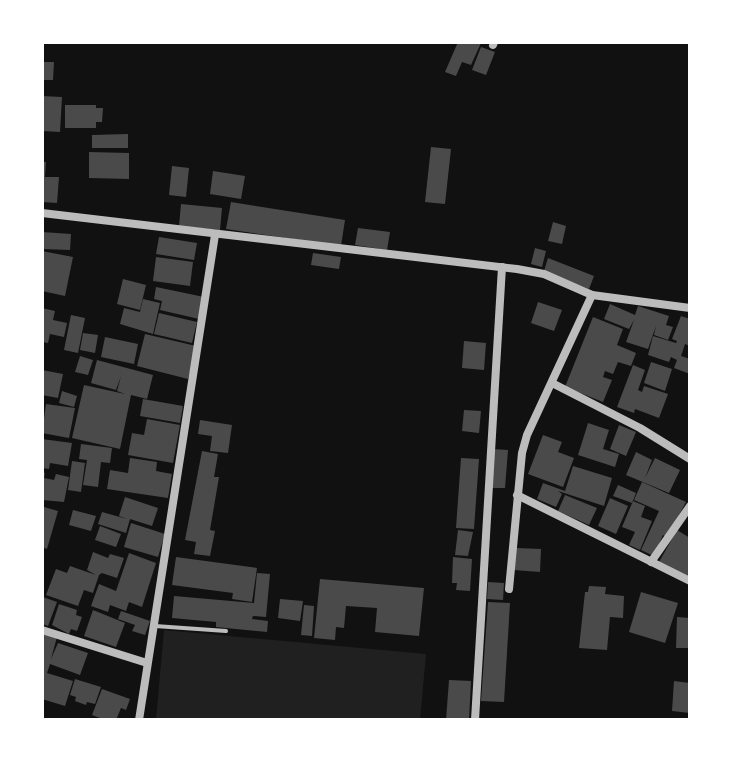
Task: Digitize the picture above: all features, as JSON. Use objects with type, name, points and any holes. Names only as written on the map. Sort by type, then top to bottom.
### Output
[{"type":"street","points":[[42,213],[502,267],[544,274],[592,295],[690,308]]},
{"type":"street","points":[[139,720],[215,235]]},
{"type":"street","points":[[475,720],[502,267]]},
{"type":"street","points":[[509,589],[517,495],[527,435],[592,295]]},
{"type":"street","points":[[552,383],[640,428],[690,459]]},
{"type":"street","points":[[517,495],[690,581]]},
{"type":"street","points":[[651,562],[690,506]]},
{"type":"street","points":[[42,630],[147,663]]},
{"type":"lane","points":[[153,625],[226,631]]},
{"type":"shaded area","points":[[164,630],[426,654],[420,720],[156,720]]},
{"type":"building","points":[[458,42],[481,43],[471,65],[462,62],[456,76],[445,72]]},
{"type":"building","points":[[481,47],[495,52],[486,75],[472,70]]},
{"type":"building","points":[[42,62],[54,62],[53,80],[42,80]]},
{"type":"building","points":[[42,96],[62,97],[60,132],[42,131]]},
{"type":"building","points":[[65,105],[96,105],[96,108],[103,108],[102,122],[96,122],[96,128],[65,128]]},
{"type":"building","points":[[128,134],[128,148],[92,148],[92,135]]},
{"type":"building","points":[[431,147],[451,149],[445,204],[425,202]]},
{"type":"building","points":[[89,152],[129,153],[129,179],[89,178]]},
{"type":"building","points":[[42,162],[46,162],[45,177],[59,177],[57,203],[42,202]]},
{"type":"building","points":[[172,166],[189,168],[186,197],[169,195]]},
{"type":"building","points":[[213,171],[245,176],[241,199],[210,194]]},
{"type":"building","points":[[231,202],[345,220],[341,246],[226,229]]},
{"type":"building","points":[[181,204],[222,208],[220,230],[179,226]]},
{"type":"building","points":[[553,222],[566,226],[562,244],[548,241]]},
{"type":"building","points":[[358,228],[390,232],[387,250],[355,245]]},
{"type":"building","points":[[42,232],[71,234],[70,250],[42,249]]},
{"type":"building","points":[[159,237],[197,243],[194,260],[156,254]]},
{"type":"building","points":[[535,248],[546,251],[542,267],[531,264]]},
{"type":"building","points":[[42,251],[73,257],[65,296],[42,291]]},
{"type":"building","points":[[313,253],[341,257],[339,269],[311,265]]},
{"type":"building","points":[[156,257],[193,262],[190,286],[153,281]]},
{"type":"building","points":[[548,258],[594,276],[589,289],[544,271]]},
{"type":"building","points":[[123,279],[146,285],[140,310],[117,304]]},
{"type":"building","points":[[156,287],[204,297],[199,319],[160,310],[162,301],[154,299]]},
{"type":"building","points":[[143,299],[160,303],[153,334],[120,324],[124,308],[140,312]]},
{"type":"building","points":[[538,302],[562,310],[554,331],[531,323]]},
{"type":"building","points":[[610,304],[635,315],[638,306],[669,316],[666,325],[673,327],[668,340],[654,335],[656,326],[648,349],[626,342],[634,320],[629,329],[604,319]]},
{"type":"building","points":[[42,308],[55,311],[53,320],[67,323],[64,337],[50,334],[48,343],[42,342]]},
{"type":"building","points":[[159,313],[197,322],[192,343],[154,334]]},
{"type":"building","points":[[71,315],[85,318],[78,353],[64,350]]},
{"type":"building","points":[[681,316],[690,319],[690,346],[685,344],[681,356],[690,359],[690,374],[674,368],[677,360],[671,357],[669,362],[648,355],[653,336],[676,343],[672,339]]},
{"type":"building","points":[[593,317],[623,329],[617,345],[636,353],[631,366],[618,362],[613,374],[605,371],[603,377],[612,380],[603,402],[565,387]]},
{"type":"building","points":[[83,333],[98,335],[95,353],[80,350]]},
{"type":"building","points":[[145,334],[196,346],[188,379],[137,366]]},
{"type":"building","points":[[105,337],[138,344],[134,364],[101,357]]},
{"type":"building","points":[[464,341],[486,343],[484,370],[462,368]]},
{"type":"building","points":[[80,356],[93,360],[88,375],[75,372]]},
{"type":"building","points":[[97,360],[153,375],[147,399],[131,395],[120,449],[72,438],[84,385],[125,394],[117,391],[121,376],[116,390],[91,383]]},
{"type":"building","points":[[651,362],[672,369],[665,391],[644,383]]},
{"type":"building","points":[[633,365],[645,370],[638,390],[642,392],[644,386],[668,394],[659,418],[635,409],[634,413],[617,407]]},
{"type":"building","points":[[42,370],[63,374],[58,398],[42,395]]},
{"type":"building","points":[[62,391],[77,396],[74,407],[59,403]]},
{"type":"building","points":[[143,399],[183,406],[180,423],[140,416]]},
{"type":"building","points":[[46,404],[75,408],[69,438],[42,433]]},
{"type":"building","points":[[464,410],[481,411],[479,433],[462,431]]},
{"type":"building","points":[[147,419],[180,425],[173,463],[128,455],[132,433],[144,435]]},
{"type":"building","points":[[200,420],[232,425],[228,453],[210,451],[212,436],[198,434]]},
{"type":"building","points":[[588,423],[609,430],[603,449],[619,454],[615,467],[578,455]]},
{"type":"building","points":[[619,425],[636,432],[626,456],[610,449]]},
{"type":"building","points":[[543,435],[562,442],[558,452],[574,458],[563,487],[528,474]]},
{"type":"building","points":[[42,439],[72,443],[68,466],[50,463],[49,469],[42,468]]},
{"type":"building","points":[[81,444],[112,448],[110,463],[101,462],[98,487],[83,485],[87,460],[79,459]]},
{"type":"building","points":[[492,449],[508,450],[505,488],[490,488]]},
{"type":"building","points":[[202,451],[218,454],[214,477],[219,477],[210,530],[215,531],[210,556],[194,554],[196,542],[185,540]]},
{"type":"building","points":[[636,452],[652,460],[645,478],[655,458],[680,470],[669,493],[626,475]]},
{"type":"building","points":[[130,458],[157,462],[156,471],[172,474],[168,498],[107,489],[110,470],[128,473]]},
{"type":"building","points":[[461,458],[479,459],[474,529],[456,528]]},
{"type":"building","points":[[72,461],[85,463],[81,492],[68,490]]},
{"type":"building","points":[[573,466],[612,478],[604,506],[558,491],[562,494],[556,507],[537,499],[543,483],[565,491]]},
{"type":"building","points":[[42,472],[45,473],[44,478],[54,480],[56,474],[69,477],[64,502],[42,500]]},
{"type":"building","points":[[642,482],[686,502],[667,537],[663,535],[654,556],[641,550],[659,511],[634,500]]},
{"type":"building","points":[[618,485],[636,493],[632,503],[613,496]]},
{"type":"building","points":[[565,495],[597,508],[589,525],[558,511]]},
{"type":"building","points":[[125,497],[158,508],[152,526],[130,519],[126,533],[98,524],[102,512],[127,519],[119,516]]},
{"type":"building","points":[[610,498],[628,506],[616,534],[598,526]]},
{"type":"building","points":[[633,501],[645,506],[641,517],[652,521],[640,550],[629,545],[635,532],[622,527]]},
{"type":"building","points":[[44,507],[58,511],[47,549],[42,547]]},
{"type":"building","points":[[73,510],[96,516],[91,531],[69,525]]},
{"type":"building","points":[[131,523],[165,534],[158,557],[124,547]]},
{"type":"building","points":[[100,526],[121,534],[116,547],[95,540]]},
{"type":"building","points":[[458,530],[473,532],[468,556],[455,555]]},
{"type":"building","points":[[677,530],[690,538],[688,579],[659,562]]},
{"type":"building","points":[[516,548],[541,549],[540,572],[514,570]]},
{"type":"building","points":[[93,552],[108,558],[110,554],[124,558],[117,578],[102,573],[99,575],[93,593],[84,590],[78,606],[46,595],[56,569],[67,573],[70,566],[96,575],[87,570]]},
{"type":"building","points":[[129,553],[156,563],[142,607],[129,602],[126,611],[110,605],[108,612],[91,606],[99,584],[116,591]]},
{"type":"building","points":[[176,557],[257,568],[252,602],[232,599],[233,593],[172,585]]},
{"type":"building","points":[[453,557],[472,559],[470,591],[456,590],[457,583],[452,583]]},
{"type":"building","points":[[257,573],[270,574],[266,617],[253,616],[252,619],[268,621],[267,632],[216,627],[216,622],[172,618],[174,596],[254,603]]},
{"type":"building","points":[[320,579],[424,588],[419,636],[375,632],[377,608],[346,606],[344,628],[336,627],[335,640],[314,638]]},
{"type":"building","points":[[488,582],[504,583],[503,600],[487,599]]},
{"type":"building","points":[[589,586],[606,587],[605,594],[624,596],[623,618],[610,617],[607,650],[579,648],[585,592],[588,592]]},
{"type":"building","points":[[641,592],[678,603],[665,643],[629,632]]},
{"type":"building","points":[[43,597],[57,602],[48,626],[42,624]]},
{"type":"building","points":[[280,599],[303,601],[300,621],[278,618]]},
{"type":"building","points":[[488,602],[510,603],[504,702],[481,701]]},
{"type":"building","points":[[59,604],[77,610],[76,615],[82,617],[77,631],[71,629],[69,634],[52,625]]},
{"type":"building","points":[[304,605],[314,606],[312,636],[301,635]]},
{"type":"building","points":[[93,610],[125,623],[116,647],[84,636]]},
{"type":"building","points":[[121,611],[150,621],[145,635],[132,631],[135,625],[118,619]]},
{"type":"building","points":[[677,617],[690,618],[690,648],[676,648]]},
{"type":"building","points":[[43,633],[57,637],[51,659],[58,643],[88,653],[80,675],[50,664],[47,673],[73,681],[65,706],[42,699]]},
{"type":"building","points":[[75,679],[101,687],[95,704],[87,702],[86,705],[75,701],[76,697],[70,695]]},
{"type":"building","points":[[449,680],[471,681],[469,720],[446,720]]},
{"type":"building","points":[[674,681],[690,683],[690,713],[672,711]]},
{"type":"building","points":[[102,689],[130,699],[126,710],[121,708],[116,720],[92,715]]}]
